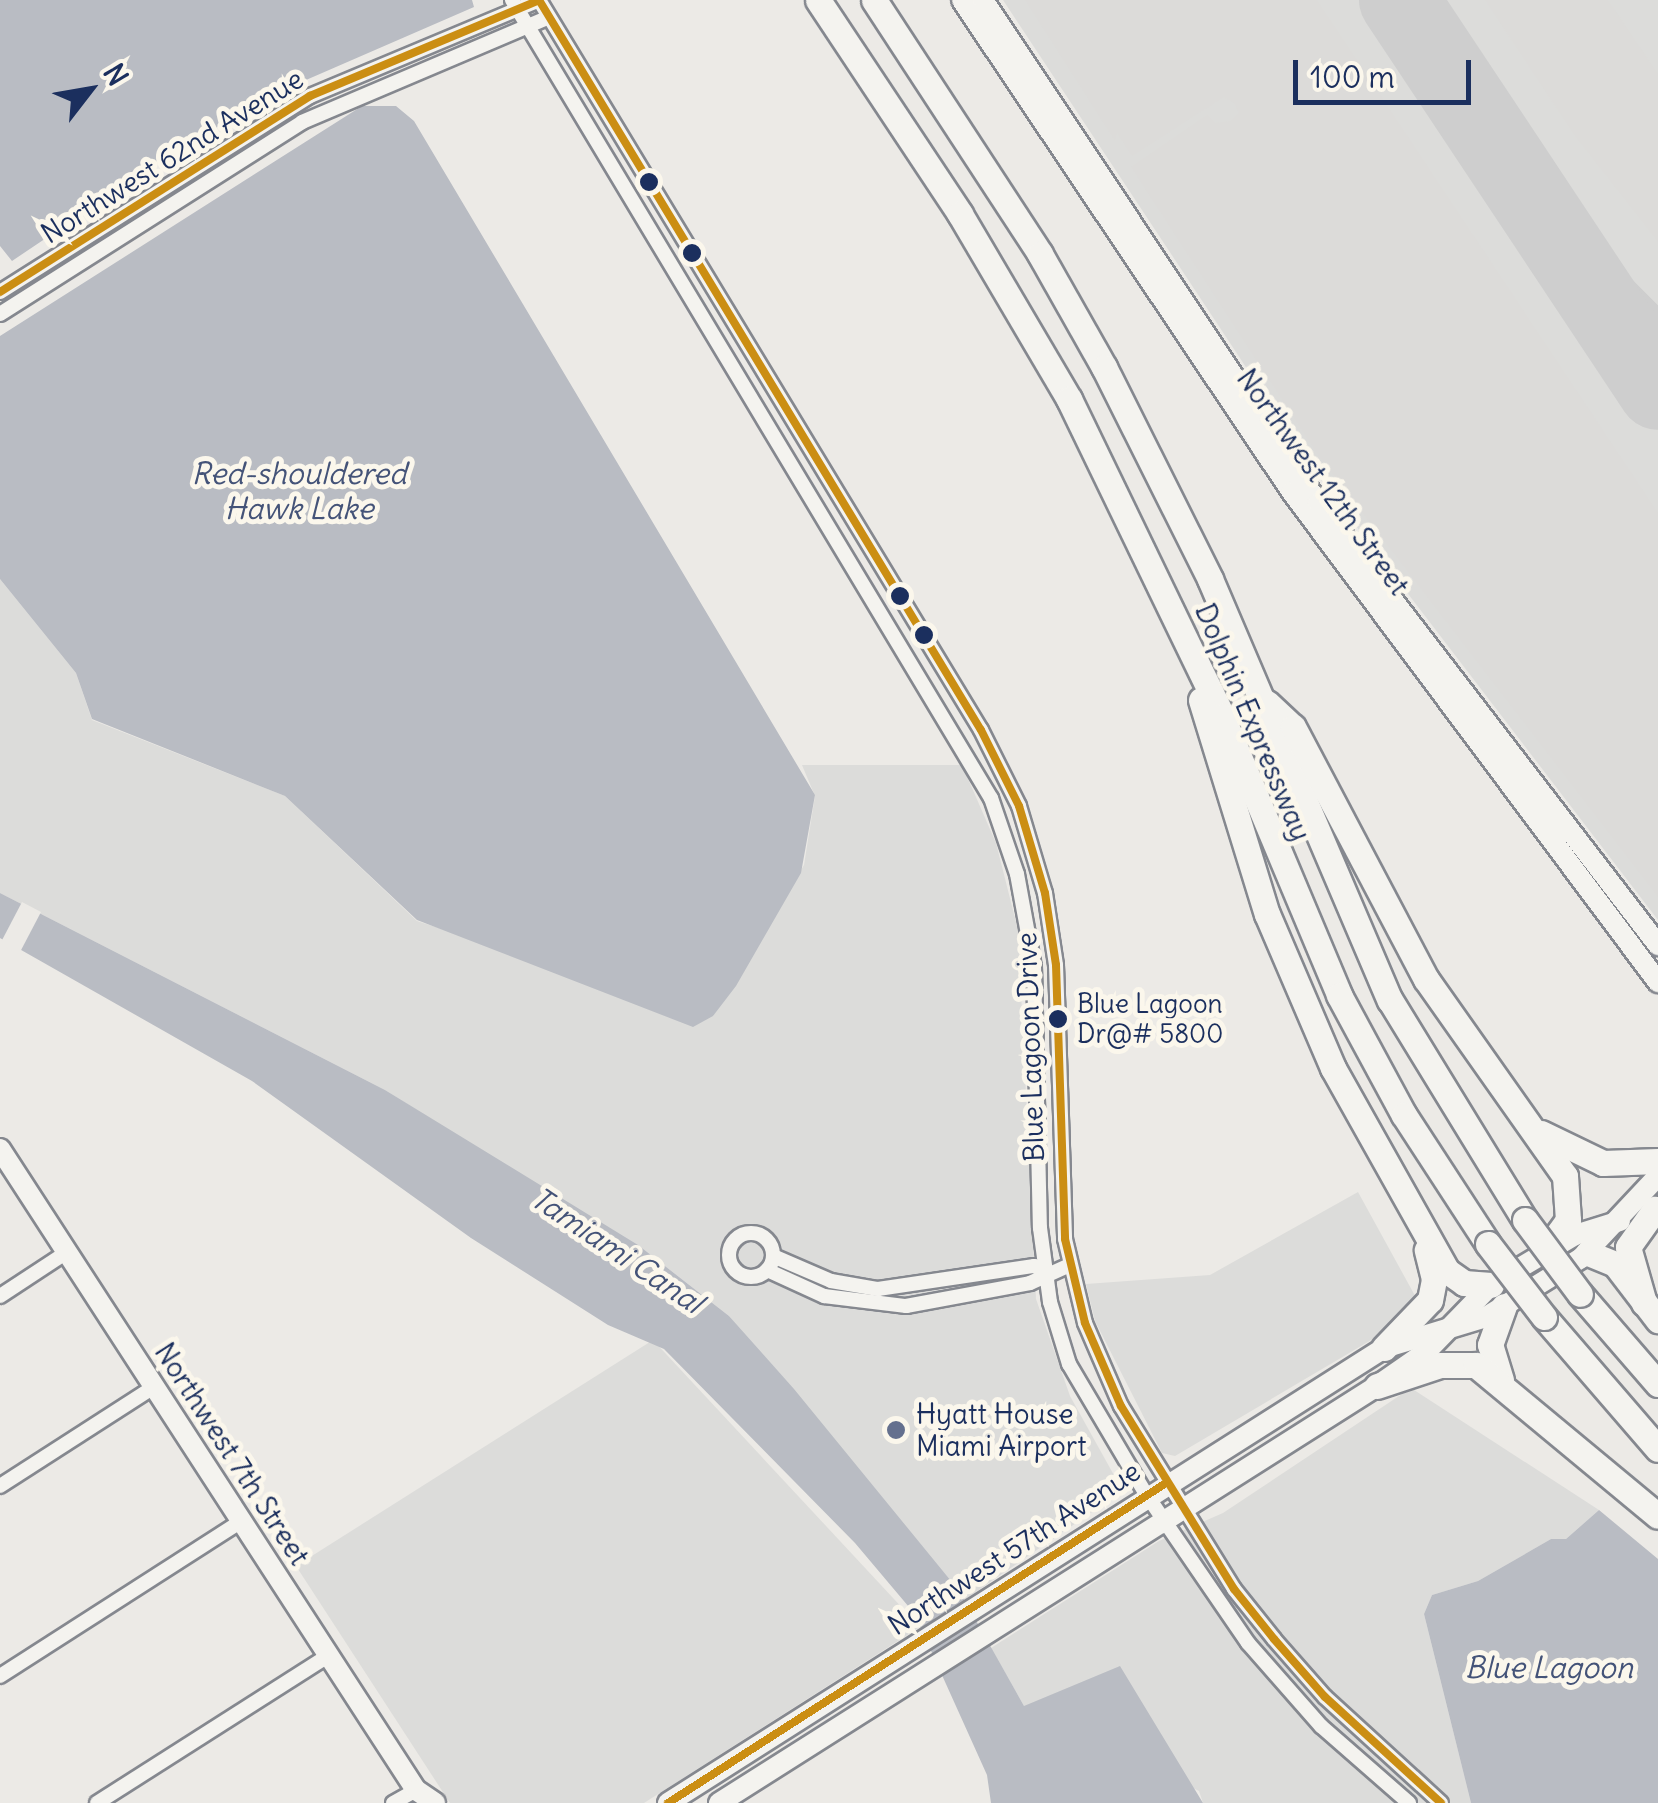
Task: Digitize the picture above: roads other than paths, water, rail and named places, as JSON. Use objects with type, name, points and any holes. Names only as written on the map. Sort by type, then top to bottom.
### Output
[{"type":"highway","name":"Dolphin Expressway","points":[[818,0],[1044,353],[1179,623],[1339,996],[1404,1115],[1488,1244],[1544,1317],[1658,1448]]},
{"type":"highway","name":"Dolphin Expressway","points":[[874,0],[1040,254],[1104,366],[1185,524],[1390,1000],[1525,1220],[1580,1294],[1658,1384]]},
{"type":"highway","points":[[1179,623],[1276,938],[1332,1068],[1422,1236],[1458,1280],[1497,1296],[1490,1345],[1501,1380]]},
{"type":"highway","points":[[1263,700],[1293,727],[1426,979],[1571,1192],[1568,1220],[1546,1252]]},
{"type":"highway","points":[[1525,1123],[1585,1158],[1617,1165],[1658,1161]]},
{"type":"highway","points":[[1651,1311],[1628,1247],[1656,1208]]},
{"type":"highway","points":[[1374,1355],[1430,1300],[1434,1279],[1422,1236]]},
{"type":"highway","points":[[1588,1253],[1614,1264],[1651,1311]]},
{"type":"highway","points":[[1377,1386],[1454,1362],[1501,1380],[1658,1516]]},
{"type":"main road","name":"Northwest 12th Street","points":[[962,0],[1292,492],[1658,982]]},
{"type":"main road","name":"Northwest 12th Street","points":[[982,0],[1309,490],[1658,945]]},
{"type":"main road","name":"Northwest 7th Street","points":[[0,1148],[330,1655],[417,1797],[436,1803]]},
{"type":"main road","name":"Northwest 57th Avenue","points":[[719,1803],[1302,1436],[1377,1386],[1449,1327],[1497,1296],[1588,1253],[1658,1176]]},
{"type":"main road","points":[[1617,1221],[1656,1208]]},
{"type":"main road","name":"Northwest 57th Avenue","points":[[1497,1296],[1546,1252],[1617,1221]]},
{"type":"main road","name":"Northwest 57th Avenue","points":[[668,1803],[1146,1494],[1374,1355],[1449,1327]]},
{"type":"main road","points":[[1302,1436],[1318,1412],[1353,1387],[1374,1355]]},
{"type":"main road","points":[[794,1755],[800,1732],[826,1702]]},
{"type":"main road","points":[[744,1786],[768,1758],[774,1735]]},
{"type":"street","name":"Northwest 62nd Avenue","points":[[0,292],[310,96],[516,6],[539,0]]},
{"type":"street","name":"Blue Lagoon Drive","points":[[539,0],[878,560],[1012,792],[1040,872],[1056,965],[1059,1174],[1070,1264],[1109,1383],[1166,1482],[1174,1515],[1277,1678],[1409,1803]]},
{"type":"street","name":"Blue Lagoon Drive","points":[[516,6],[987,790],[1017,874],[1034,967],[1045,1271],[1070,1364],[1146,1494],[1174,1515],[1298,1667],[1440,1803]]},
{"type":"street","name":"Northwest 62nd Avenue","points":[[0,314],[302,122],[549,17]]},
{"type":"street","points":[[854,563],[878,560]]},
{"type":"street","points":[[1034,967],[1056,965]]},
{"type":"street","points":[[0,1296],[68,1252]]},
{"type":"street","points":[[770,1263],[831,1281],[878,1289],[1034,1266],[1045,1271],[1070,1264]]},
{"type":"street","points":[[0,1486],[155,1386]]},
{"type":"street","points":[[0,1676],[243,1520]]},
{"type":"street","points":[[97,1803],[330,1655]]},
{"type":"street","points":[[394,1803],[417,1797]]},
{"type":"water","points":[[0,0],[472,0],[474,7],[283,90],[177,150],[12,261],[0,246]]},
{"type":"water","name":"Red-shouldered Hawk Lake","points":[[362,106],[396,106],[414,121],[815,795],[801,873],[736,986],[713,1016],[693,1027],[417,920],[285,796],[92,719],[76,673],[0,579],[0,336]]},
{"type":"water","name":"Tamiami Canal","points":[[0,893],[385,1090],[638,1245],[729,1316],[794,1389],[960,1592],[1024,1706],[1120,1666],[1203,1803],[991,1803],[987,1775],[914,1613],[855,1543],[664,1349],[608,1325],[471,1238],[252,1081],[0,938]]},
{"type":"water","name":"Blue Lagoon","points":[[1599,1510],[1658,1559],[1658,1803],[1471,1803],[1424,1614],[1432,1595],[1478,1581],[1551,1539],[1566,1539]]},
{"type":"place","name":"Blue Lagoon Dr@# 5800","points":[[1058,1019]]},
{"type":"place","name":"Hyatt House Miami Airport","points":[[896,1430]]}]
